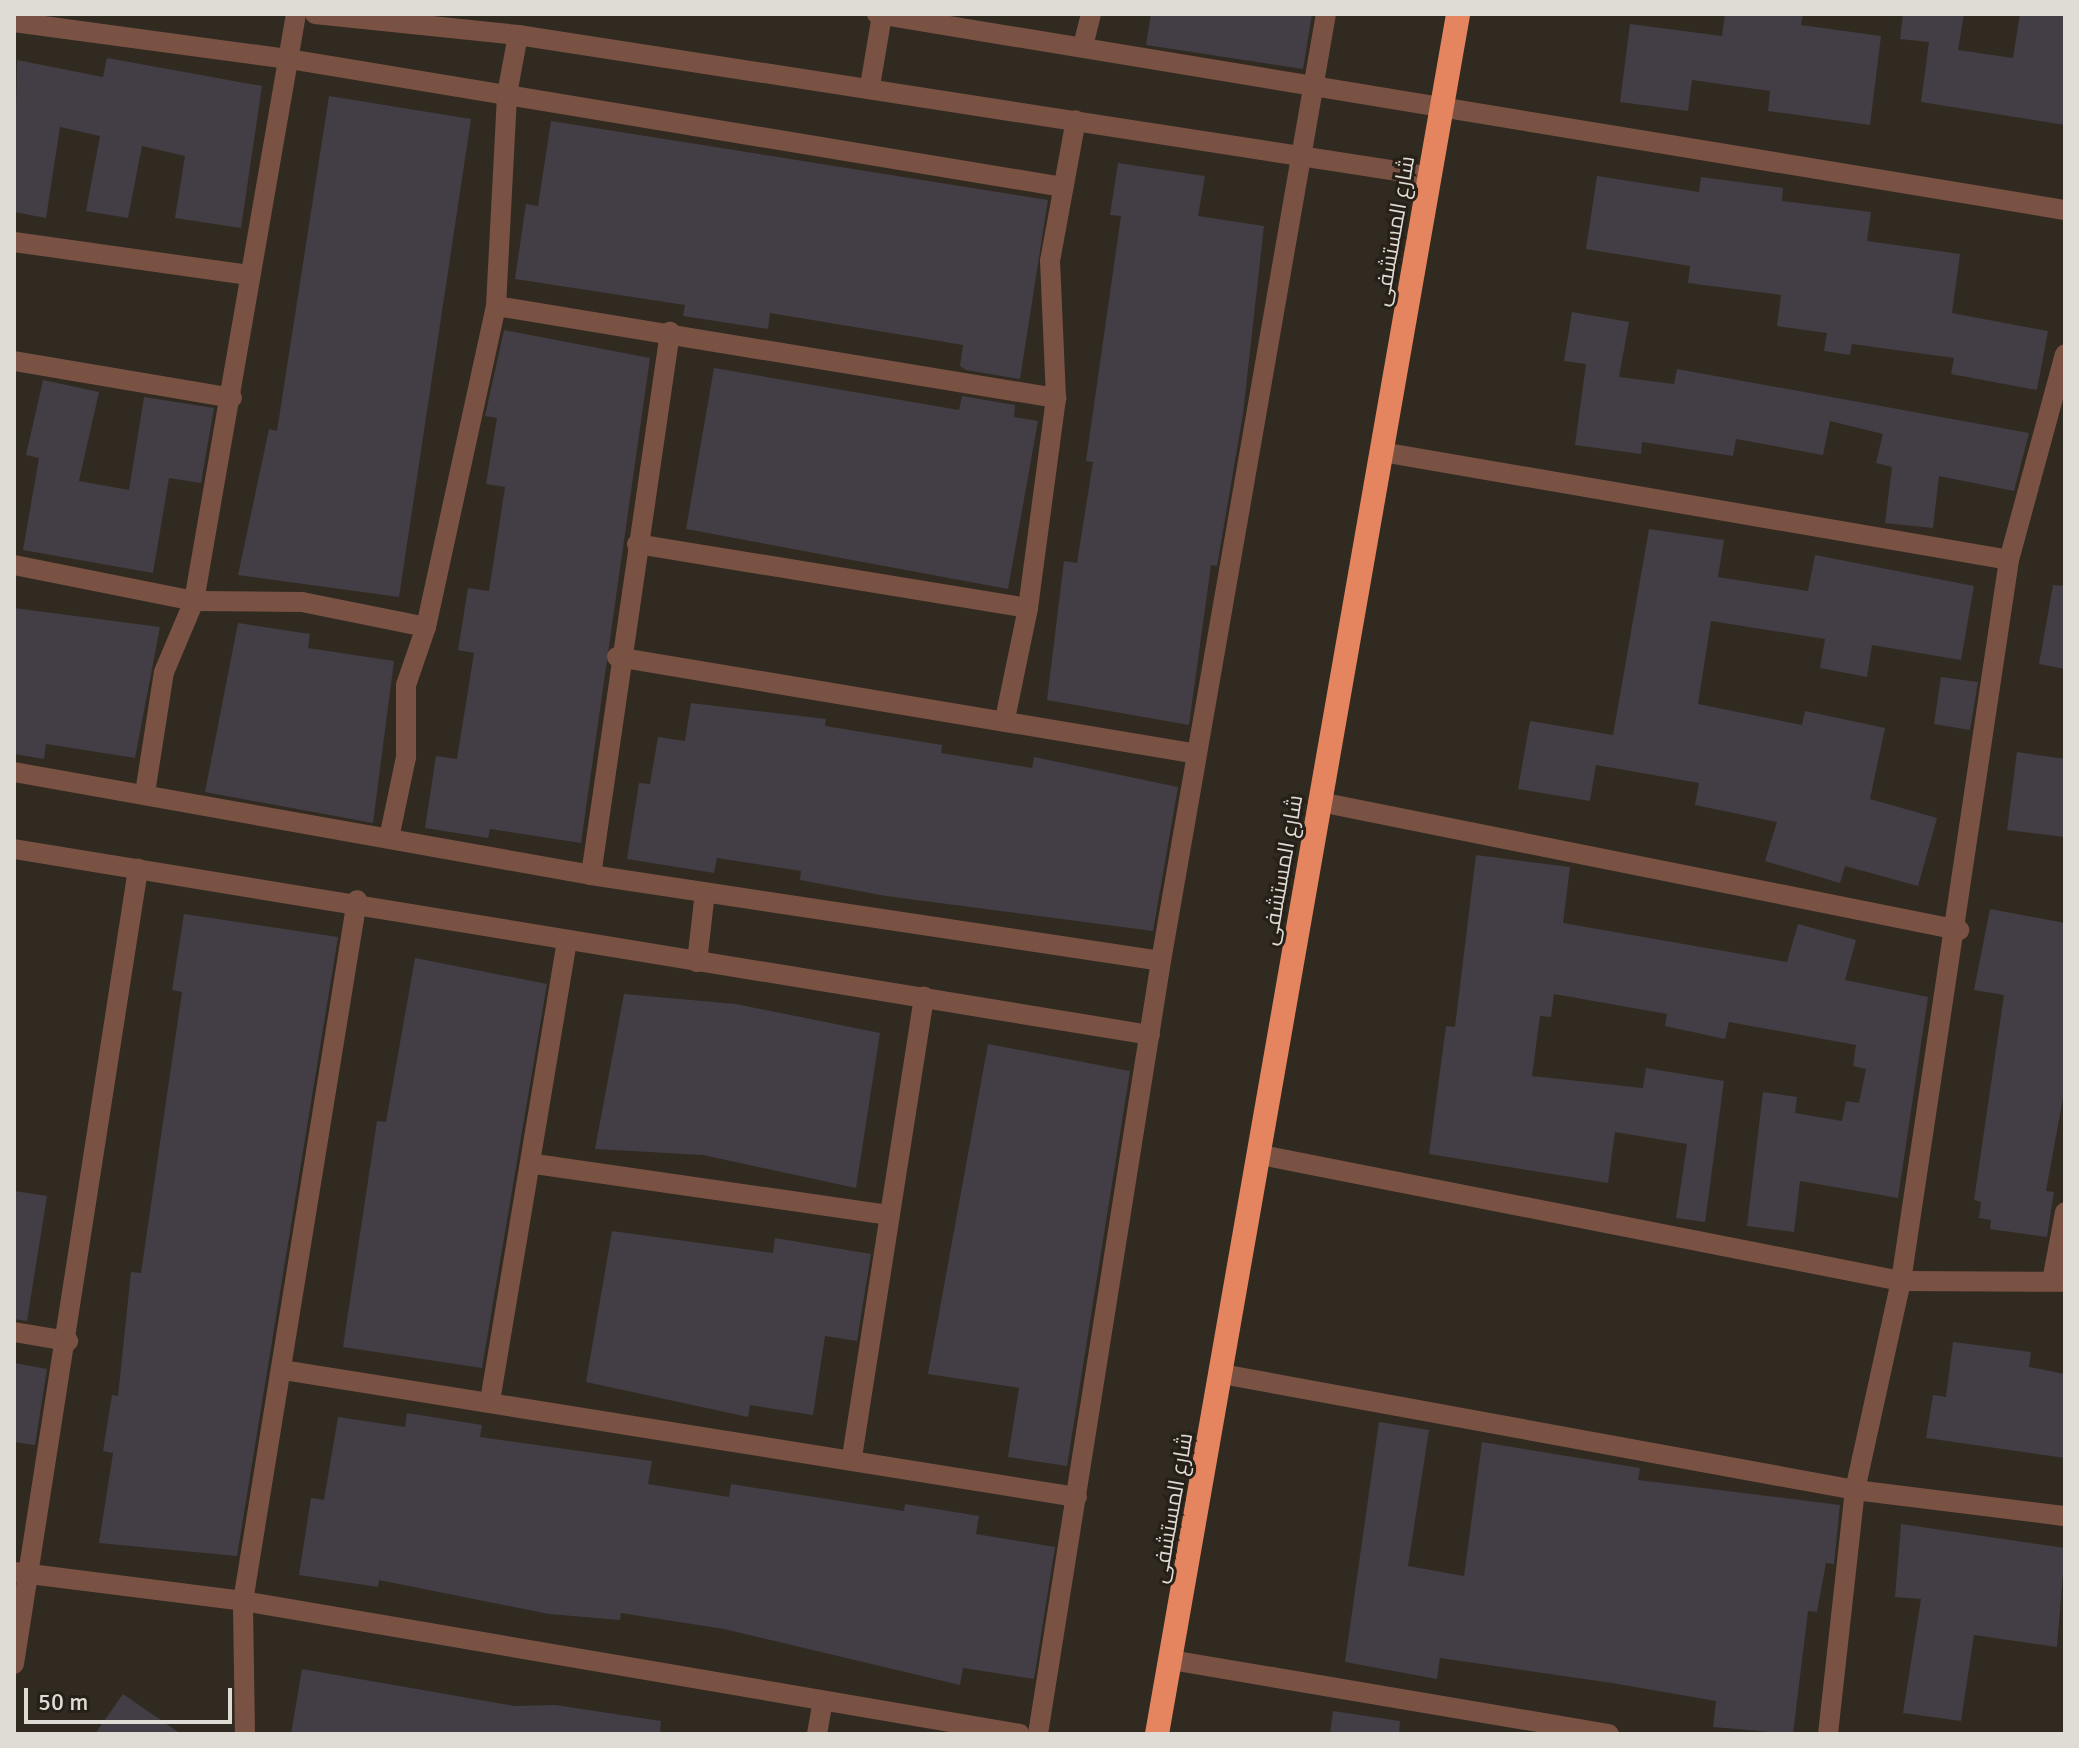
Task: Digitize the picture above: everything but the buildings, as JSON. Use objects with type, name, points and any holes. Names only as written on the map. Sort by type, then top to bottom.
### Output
[{"type":"highway","name":"شارع المستشفى","points":[[1157,1734],[1261,1155],[1458,14]]},
{"type":"street","points":[[145,793],[164,672],[194,601],[232,398],[249,275],[296,14]]},
{"type":"street","points":[[315,14],[518,35],[870,86],[1430,176]]},
{"type":"street","points":[[870,86],[880,14],[1083,46],[1309,88],[2065,210]]},
{"type":"street","points":[[1083,46],[1091,14]]},
{"type":"street","points":[[1038,1734],[1161,961],[1296,155],[1326,14]]},
{"type":"street","points":[[14,22],[289,59],[1063,187]]},
{"type":"street","points":[[389,838],[406,757],[406,685],[426,627],[496,306],[507,94],[518,35]]},
{"type":"street","points":[[1005,719],[1028,608],[1056,398],[1050,261],[1076,120]]},
{"type":"street","points":[[14,242],[249,275]]},
{"type":"street","points":[[496,306],[670,332],[1056,398]]},
{"type":"street","points":[[591,875],[617,657],[670,332]]},
{"type":"street","points":[[1828,1734],[1855,1490],[1901,1281],[1959,930],[1962,838],[2009,560],[2065,354]]},
{"type":"street","points":[[14,361],[232,398]]},
{"type":"street","points":[[1382,452],[2009,560]]},
{"type":"street","points":[[637,544],[1028,608]]},
{"type":"street","points":[[14,565],[194,601],[302,602],[426,627]]},
{"type":"street","points":[[617,657],[1005,719],[1197,754]]},
{"type":"street","points":[[14,772],[591,875],[1161,961]]},
{"type":"street","points":[[1320,802],[1959,930]]},
{"type":"street","points":[[14,849],[357,900],[567,943],[1150,1035]]},
{"type":"street","points":[[14,1664],[22,1573],[68,1341],[138,869]]},
{"type":"street","points":[[697,962],[705,892]]},
{"type":"street","points":[[245,1734],[243,1601],[283,1370],[357,900]]},
{"type":"street","points":[[490,1401],[535,1164],[567,943]]},
{"type":"street","points":[[852,1457],[924,997]]},
{"type":"street","points":[[1261,1155],[1901,1281],[2058,1281],[2065,1212]]},
{"type":"street","points":[[535,1164],[889,1215]]},
{"type":"street","points":[[14,1332],[68,1341]]},
{"type":"street","points":[[283,1370],[852,1457],[1077,1497]]},
{"type":"street","points":[[1222,1374],[1855,1490],[2065,1516]]},
{"type":"street","points":[[22,1573],[243,1601],[1020,1734]]},
{"type":"street","points":[[1171,1660],[1609,1734]]},
{"type":"street","points":[[817,1734],[823,1701]]}]
